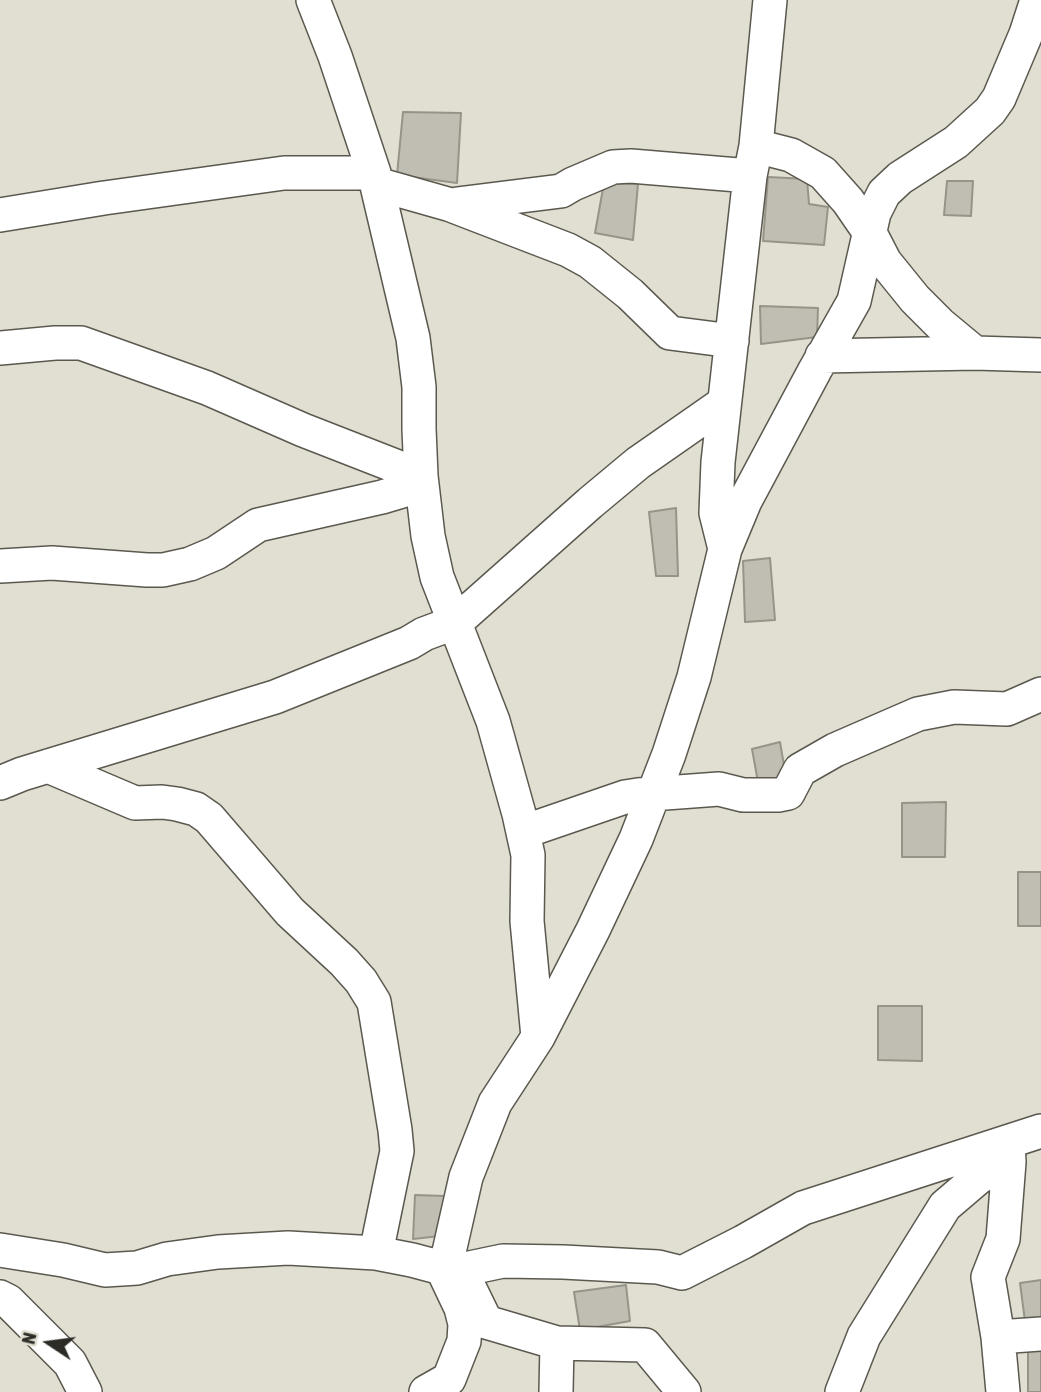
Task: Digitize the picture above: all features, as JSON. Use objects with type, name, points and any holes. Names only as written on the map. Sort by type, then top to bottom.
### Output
[{"type":"street","points":[[313,0],[335,56],[375,179],[413,338],[419,387],[422,481],[428,537],[437,577],[493,721],[523,832],[527,855],[527,921],[538,1037]]},
{"type":"street","points":[[725,549],[716,513],[718,462],[770,0]]},
{"type":"street","points":[[441,1388],[464,1341],[465,1324],[456,1294],[449,1252],[466,1177],[495,1103],[538,1037],[636,839],[669,754],[694,677],[725,549],[746,501],[854,301],[874,213],[884,193],[900,178],[956,142],[990,111],[999,99],[1037,0]]},
{"type":"street","points":[[451,205],[561,191],[613,167],[753,161],[791,155],[823,173],[848,201],[885,261],[915,299],[975,353]]},
{"type":"street","points":[[0,215],[284,173],[375,179],[568,250],[590,262],[670,333],[732,341]]},
{"type":"street","points":[[0,348],[81,343],[207,388],[422,481]]},
{"type":"street","points":[[822,356],[975,353],[1041,355]]},
{"type":"street","points":[[0,783],[275,697],[456,622],[638,463],[724,403]]},
{"type":"street","points":[[0,566],[52,564],[163,570],[190,564],[216,553],[258,525],[382,497],[422,481]]},
{"type":"street","points":[[523,832],[625,797],[719,789],[743,794],[788,793],[800,770],[835,750],[918,714],[954,707],[1007,709],[1041,694]]},
{"type":"street","points":[[48,766],[135,803],[162,802],[196,809],[209,818],[290,912],[361,981],[374,1002],[397,1151],[376,1253]]},
{"type":"street","points":[[0,1250],[105,1270],[137,1268],[167,1259],[218,1252],[288,1248],[376,1253],[451,1269],[503,1261],[562,1262],[658,1266],[681,1273],[803,1208],[1026,1136]]},
{"type":"street","points":[[1003,1392],[998,1337],[988,1277],[1003,1239],[1026,1136]]},
{"type":"street","points":[[842,1392],[864,1336],[946,1206],[1026,1136]]},
{"type":"street","points":[[451,1269],[486,1322],[557,1343],[645,1345],[684,1392]]},
{"type":"street","points":[[0,1297],[8,1301],[70,1363],[85,1392]]},
{"type":"street","points":[[998,1337],[1041,1334]]},
{"type":"street","points":[[556,1392],[557,1343]]},
{"type":"building","points":[[403,112],[461,113],[457,183],[397,175]]},
{"type":"building","points":[[768,177],[807,179],[809,204],[828,207],[824,245],[763,241]]},
{"type":"building","points":[[947,181],[973,181],[971,216],[944,215]]},
{"type":"building","points":[[604,183],[638,184],[633,240],[595,233]]},
{"type":"building","points":[[760,306],[818,308],[817,337],[761,344]]},
{"type":"building","points":[[676,508],[678,576],[656,576],[649,512]]},
{"type":"building","points":[[770,558],[775,620],[745,622],[743,561]]},
{"type":"building","points":[[780,742],[786,777],[758,782],[752,749]]},
{"type":"building","points":[[946,802],[945,857],[902,857],[902,803]]},
{"type":"building","points":[[1018,872],[1041,872],[1041,926],[1018,926]]},
{"type":"building","points":[[878,1006],[922,1006],[922,1061],[878,1060]]},
{"type":"building","points":[[415,1195],[445,1196],[440,1236],[413,1239]]},
{"type":"building","points":[[1041,1280],[1041,1327],[1026,1329],[1020,1283]]},
{"type":"building","points":[[626,1285],[630,1321],[580,1330],[574,1292]]},
{"type":"building","points":[[1041,1348],[1041,1392],[1028,1392],[1028,1349]]}]
